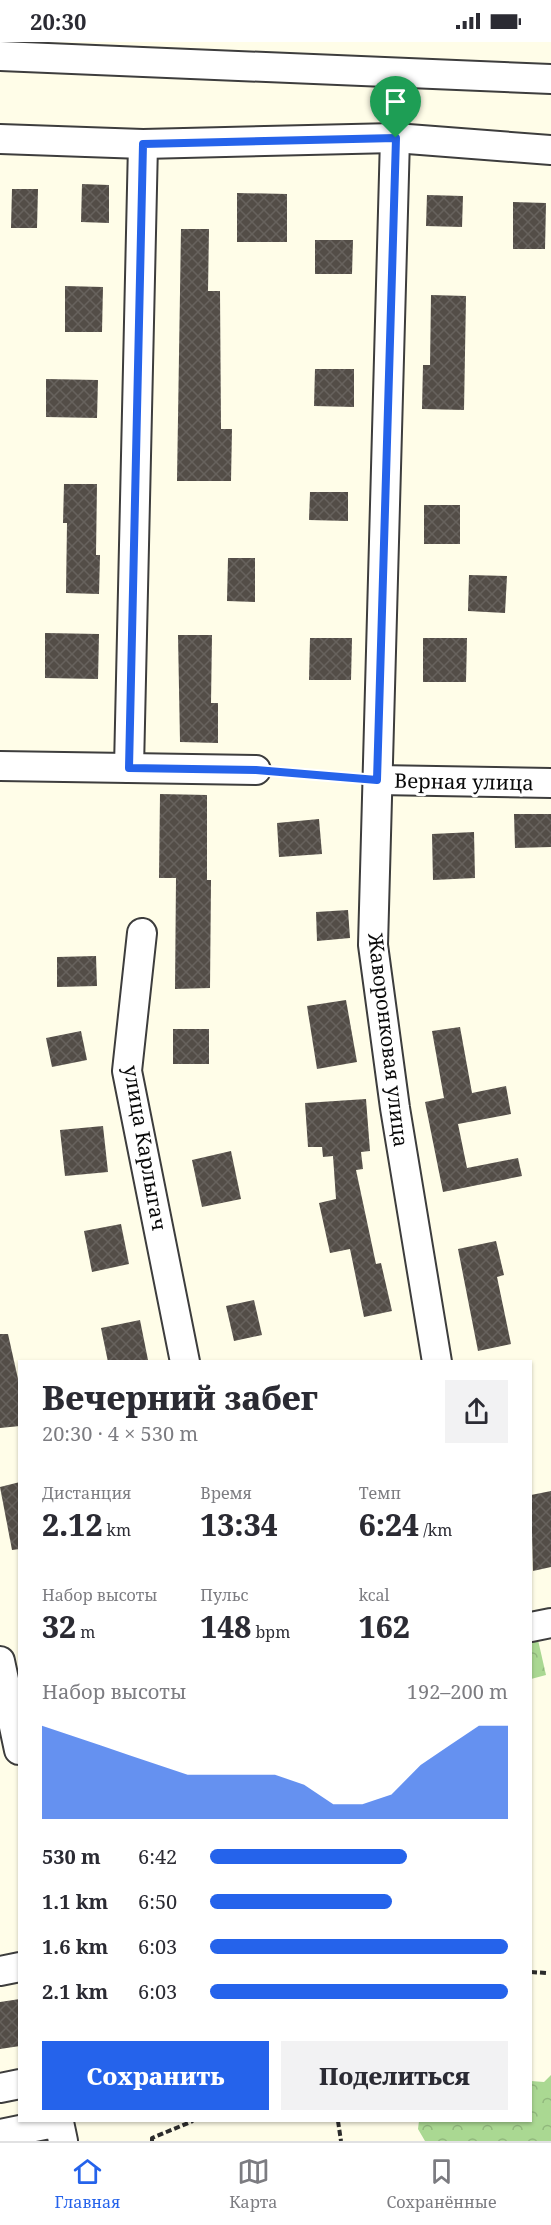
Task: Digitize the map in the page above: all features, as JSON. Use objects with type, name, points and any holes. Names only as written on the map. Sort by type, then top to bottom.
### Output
[{"type":"street","points":[[0,56],[551,79]]},
{"type":"street","points":[[0,139],[143,144],[396,138],[551,150]]},
{"type":"street","name":"Жаворонковая улица","points":[[396,138],[373,945],[395,1108],[437,1360]]},
{"type":"street","points":[[129,768],[143,144]]},
{"type":"street","points":[[0,766],[256,770]]},
{"type":"street","name":"Верная улица","points":[[377,780],[551,783]]},
{"type":"street","name":"улица Карлыгач","points":[[142,933],[127,1071],[185,1360]]},
{"type":"street","points":[[532,1627],[551,1623]]},
{"type":"street","points":[[0,1661],[18,1744]]},
{"type":"street","points":[[0,1755],[18,1749]]},
{"type":"street","points":[[0,1971],[18,1967]]},
{"type":"street","points":[[0,2088],[18,2084]]},
{"type":"street","points":[[0,2134],[59,2122],[63,2141]]},
{"type":"path","points":[[256,770],[377,780]]},
{"type":"path","points":[[532,1972],[546,1973]]},
{"type":"path","points":[[152,2141],[152,2138],[191,2122]]},
{"type":"path","points":[[338,2122],[341,2141]]},
{"type":"green space","points":[[538,1640],[546,1675],[532,1679],[532,1642]]},
{"type":"green space","points":[[551,2075],[551,2141],[425,2141],[418,2129],[419,2122],[532,2122],[532,2081],[544,2082]]},
{"type":"building","points":[[82,184],[109,185],[109,223],[81,222]]},
{"type":"building","points":[[12,189],[38,189],[37,228],[11,228]]},
{"type":"building","points":[[237,193],[287,194],[287,242],[237,242]]},
{"type":"building","points":[[427,195],[463,196],[462,227],[426,226]]},
{"type":"building","points":[[513,202],[546,203],[545,249],[513,249]]},
{"type":"building","points":[[181,229],[209,229],[208,291],[220,291],[221,429],[232,429],[231,481],[177,481]]},
{"type":"building","points":[[315,240],[353,240],[352,274],[315,274]]},
{"type":"building","points":[[65,286],[103,287],[102,332],[65,332]]},
{"type":"building","points":[[431,295],[466,296],[464,410],[422,409],[423,365],[430,365]]},
{"type":"building","points":[[315,369],[354,369],[354,407],[314,406]]},
{"type":"building","points":[[46,379],[98,380],[97,418],[46,417]]},
{"type":"building","points":[[64,484],[97,484],[96,555],[100,555],[99,594],[66,593],[67,523],[63,523]]},
{"type":"building","points":[[310,492],[348,492],[348,521],[309,520]]},
{"type":"building","points":[[424,505],[460,505],[460,544],[424,544]]},
{"type":"building","points":[[228,558],[255,558],[255,602],[227,601]]},
{"type":"building","points":[[469,575],[507,576],[505,613],[468,611]]},
{"type":"building","points":[[45,633],[99,634],[98,679],[45,678]]},
{"type":"building","points":[[178,635],[212,635],[211,703],[218,703],[218,743],[180,742]]},
{"type":"building","points":[[310,638],[352,638],[351,680],[309,680]]},
{"type":"building","points":[[423,638],[467,638],[466,682],[423,682]]},
{"type":"building","points":[[160,794],[207,795],[207,880],[211,880],[210,988],[175,989],[176,878],[159,878]]},
{"type":"building","points":[[514,814],[551,814],[551,847],[515,848]]},
{"type":"building","points":[[319,819],[322,854],[279,857],[277,823]]},
{"type":"building","points":[[474,832],[475,878],[433,880],[432,834]]},
{"type":"building","points":[[348,910],[350,938],[317,941],[316,912]]},
{"type":"building","points":[[96,956],[97,986],[57,987],[57,957]]},
{"type":"building","points":[[346,1000],[357,1062],[317,1069],[307,1006]]},
{"type":"building","points":[[460,1027],[472,1093],[506,1086],[511,1114],[458,1124],[467,1168],[518,1158],[522,1176],[443,1192],[425,1102],[444,1098],[432,1031]]},
{"type":"building","points":[[173,1029],[209,1029],[209,1064],[173,1064]]},
{"type":"building","points":[[81,1031],[87,1060],[52,1067],[46,1038]]},
{"type":"building","points":[[366,1099],[370,1151],[361,1152],[363,1169],[356,1170],[376,1264],[381,1263],[392,1311],[364,1317],[350,1249],[330,1253],[319,1203],[336,1199],[333,1156],[323,1157],[322,1147],[308,1147],[305,1103]]},
{"type":"building","points":[[103,1126],[108,1172],[65,1176],[60,1130]]},
{"type":"building","points":[[231,1151],[241,1199],[202,1207],[192,1160]]},
{"type":"building","points":[[121,1224],[129,1264],[92,1272],[84,1231]]},
{"type":"building","points":[[496,1241],[504,1275],[497,1277],[511,1344],[478,1351],[458,1249]]},
{"type":"building","points":[[254,1300],[262,1335],[234,1341],[226,1306]]},
{"type":"building","points":[[140,1320],[148,1360],[108,1360],[101,1328]]},
{"type":"building","points":[[0,1334],[8,1334],[18,1379],[18,1426],[0,1428]]},
{"type":"building","points":[[18,1482],[18,1549],[12,1550],[0,1487]]},
{"type":"building","points":[[551,1491],[551,1567],[533,1571],[532,1533],[532,1495]]},
{"type":"building","points":[[18,1999],[18,2046],[0,2049],[0,2002]]},
{"type":"route","points":[[396,138],[377,780],[256,770],[129,768],[143,144],[396,138]]}]
